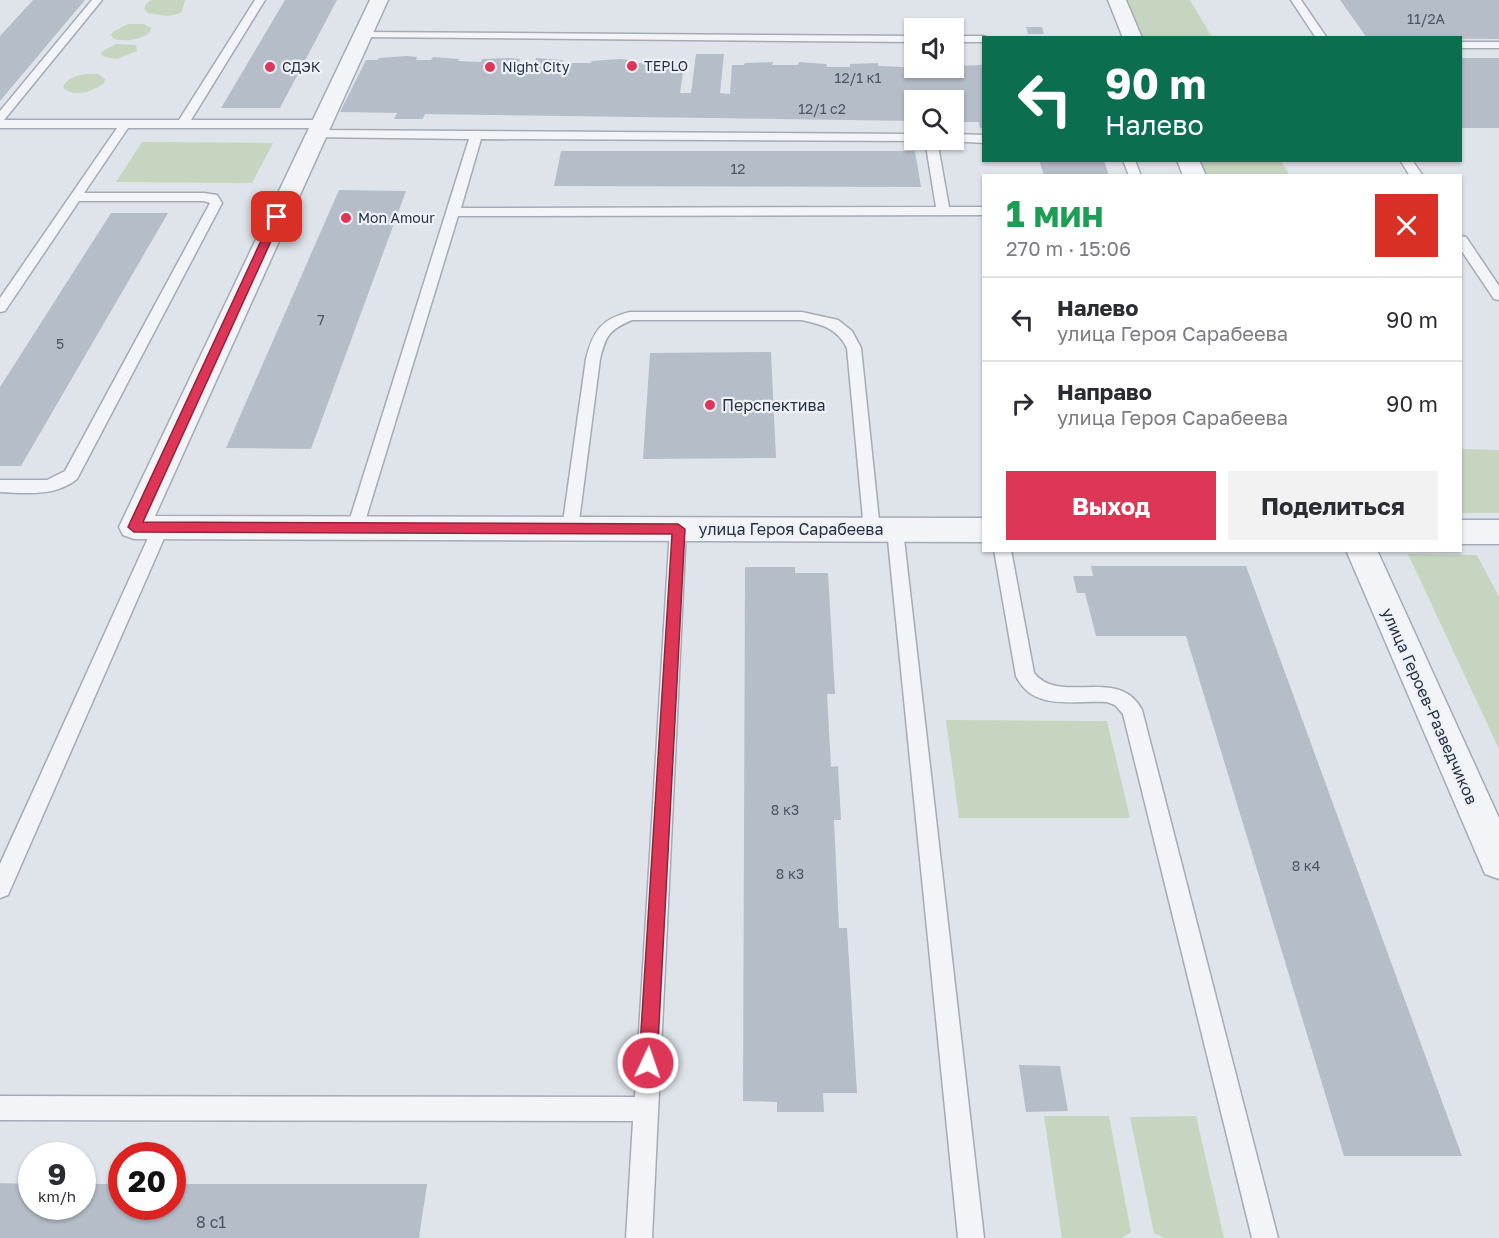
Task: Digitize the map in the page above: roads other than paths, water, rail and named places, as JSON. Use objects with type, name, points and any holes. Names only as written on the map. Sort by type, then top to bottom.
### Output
[{"type":"street","name":"улица Героя Сарабеева","points":[[379,0],[361,34],[134,527],[982,530]]},
{"type":"street","points":[[1117,0],[1133,36]]},
{"type":"street","points":[[1462,532],[1499,532]]},
{"type":"street","name":"улица Героев-Разведчиков","points":[[1362,552],[1499,861]]},
{"type":"lane","points":[[0,118],[98,0]]},
{"type":"lane","points":[[183,124],[260,0]]},
{"type":"lane","points":[[1296,0],[1321,36]]},
{"type":"lane","points":[[361,34],[904,39]]},
{"type":"lane","points":[[964,39],[982,39]]},
{"type":"lane","points":[[1462,45],[1499,45]]},
{"type":"lane","points":[[0,124],[183,124],[476,135],[904,138]]},
{"type":"lane","points":[[0,308],[125,124]]},
{"type":"lane","points":[[355,528],[476,135]]},
{"type":"lane","points":[[964,138],[982,139]]},
{"type":"lane","points":[[933,150],[943,211]]},
{"type":"lane","points":[[0,486],[55,486],[65,482],[71,476],[216,203],[213,198],[204,197],[76,197]]},
{"type":"lane","points":[[453,212],[982,211]]},
{"type":"lane","points":[[1462,241],[1499,296]]},
{"type":"lane","points":[[570,528],[593,359],[598,338],[610,324],[630,316],[790,316],[833,323],[848,334],[854,348],[883,530],[971,1238]]},
{"type":"lane","points":[[0,888],[161,527]]},
{"type":"lane","points":[[639,1238],[678,529]]},
{"type":"lane","points":[[1002,552],[1025,676],[1029,684],[1038,691],[1051,693],[1115,695],[1127,702],[1132,711],[1265,1238]]},
{"type":"lane","points":[[0,1108],[646,1109]]},
{"type":"place","name":"TEPLO","points":[[632,66]]},
{"type":"place","name":"СДЭК","points":[[270,67]]},
{"type":"place","name":"Night City","points":[[490,67]]},
{"type":"place","name":"Mon Amour","points":[[346,218]]},
{"type":"place","name":"Перспектива","points":[[710,405]]}]
